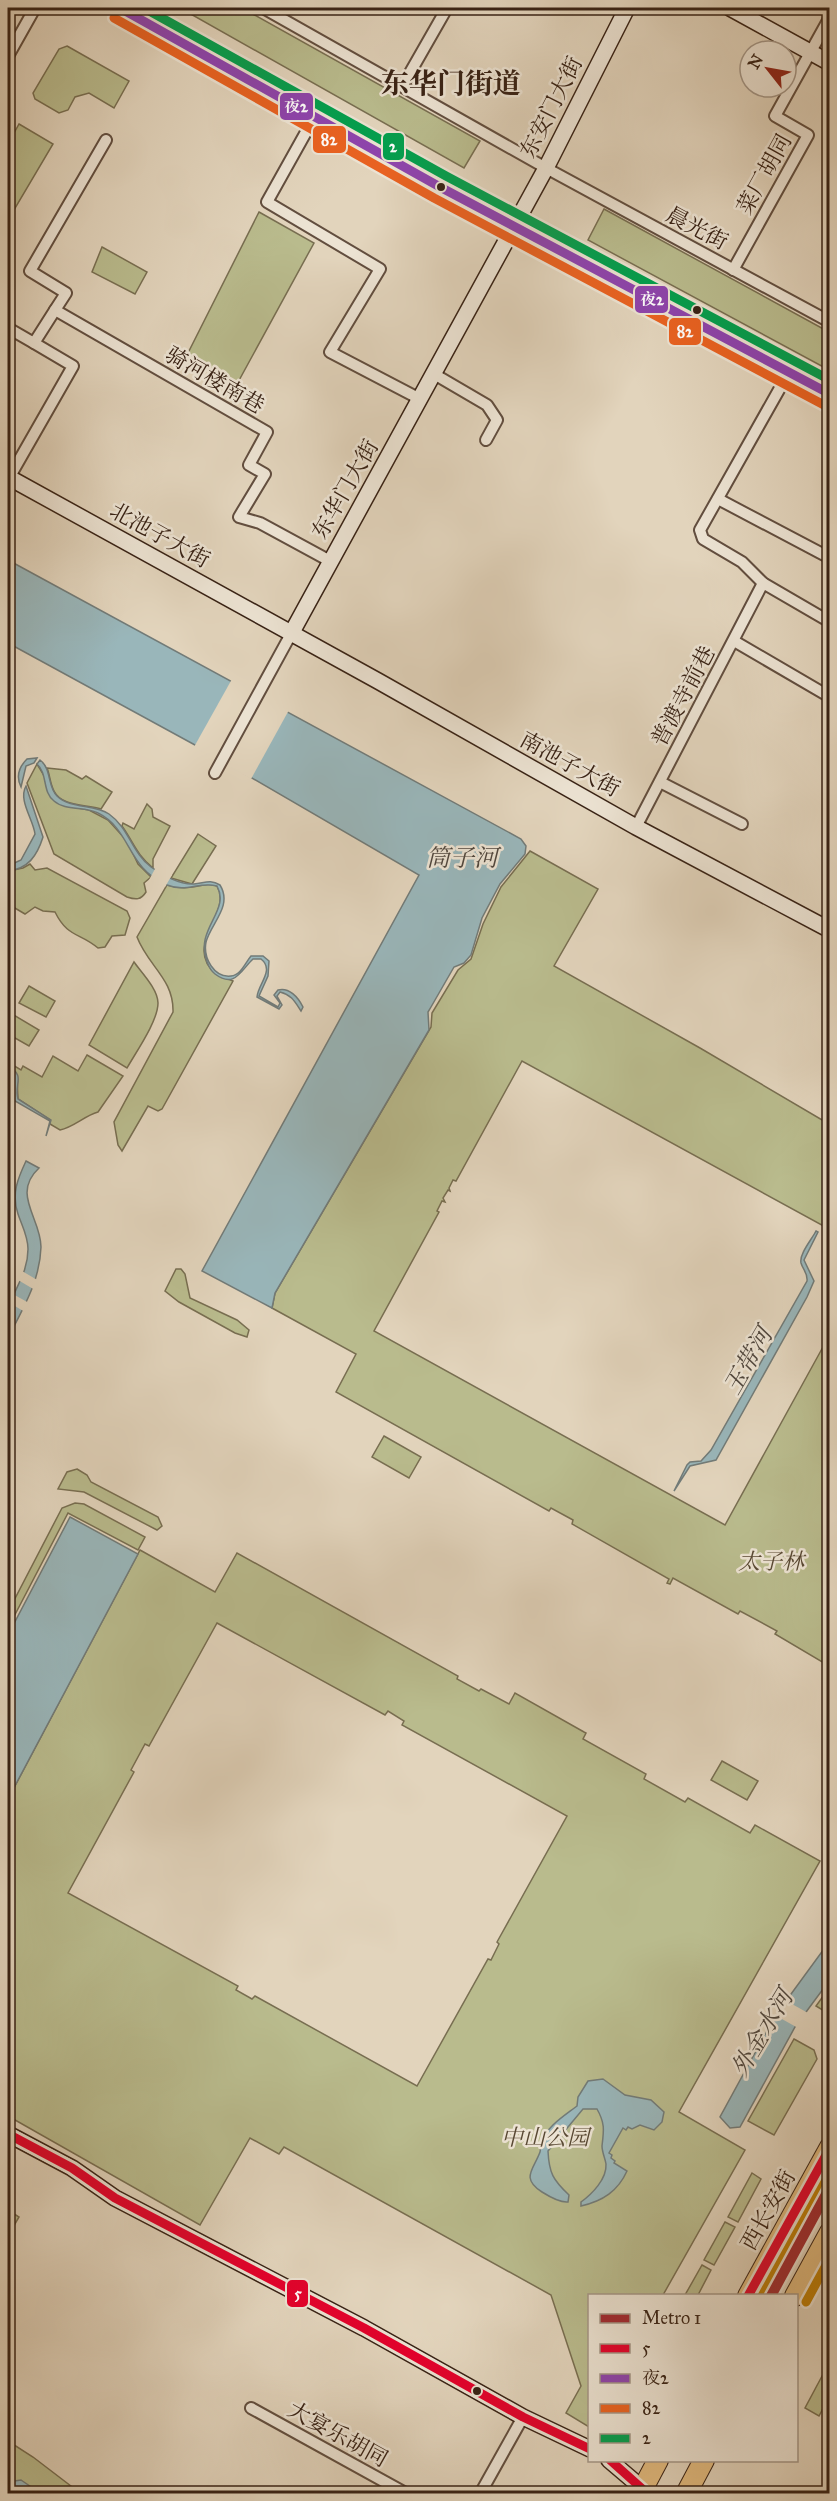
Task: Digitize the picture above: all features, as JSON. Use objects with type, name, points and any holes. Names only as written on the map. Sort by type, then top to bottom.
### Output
[{"type":"highway","name":"西长安街","points":[[749,2294],[830,2147]]},
{"type":"highway","points":[[796,2294],[830,2232]]},
{"type":"highway","points":[[644,2491],[657,2462]]},
{"type":"highway","points":[[686,2493],[703,2462]]},
{"type":"street","points":[[8,56],[35,8]]},
{"type":"street","points":[[120,8],[513,226],[830,394]]},
{"type":"street","name":"晨光街","points":[[264,8],[546,168],[830,322]]},
{"type":"street","points":[[403,85],[447,8]]},
{"type":"street","name":"东安门大街","points":[[513,226],[546,168],[627,8]]},
{"type":"street","points":[[730,8],[830,63]]},
{"type":"street","name":"菜厂胡同","points":[[733,270],[808,135],[775,116],[830,17]]},
{"type":"street","points":[[315,116],[267,202],[380,269],[330,352],[420,399]]},
{"type":"street","points":[[34,343],[66,292],[30,271],[106,140]]},
{"type":"street","name":"东华门大街","points":[[215,773],[513,226]]},
{"type":"street","name":"骑河楼南巷","points":[[55,310],[267,432],[249,465],[265,474],[239,517],[260,523],[330,561]]},
{"type":"street","points":[[8,328],[73,366],[8,477]]},
{"type":"street","points":[[789,372],[700,530],[703,539],[742,562],[763,583],[830,622]]},
{"type":"street","points":[[434,374],[487,405],[497,420],[486,440]]},
{"type":"street","name":"北池子大街","points":[[8,477],[291,634]]},
{"type":"street","points":[[718,499],[830,558]]},
{"type":"street","name":"普渡寺前巷","points":[[636,827],[763,583]]},
{"type":"street","name":"南池子大街","points":[[291,634],[636,827],[830,930]]},
{"type":"street","points":[[734,641],[830,697]]},
{"type":"street","points":[[660,782],[742,824]]},
{"type":"street","points":[[8,2134],[72,2168],[115,2198],[363,2328],[523,2417],[588,2448]]},
{"type":"street","name":"大宴乐胡同","points":[[251,2408],[407,2493]]},
{"type":"street","points":[[480,2493],[523,2417]]},
{"type":"street","points":[[611,2462],[644,2491]]},
{"type":"green space","points":[[180,8],[242,8],[480,141],[464,168]]},
{"type":"green space","points":[[67,46],[129,81],[114,108],[89,93],[75,97],[68,110],[59,113],[35,99],[33,93],[59,49]]},
{"type":"green space","points":[[19,124],[53,144],[14,210],[8,206],[8,144]]},
{"type":"green space","points":[[604,209],[829,332],[829,370],[588,240]]},
{"type":"green space","points":[[259,212],[314,243],[237,384],[186,357]]},
{"type":"green space","points":[[102,247],[147,272],[135,294],[92,272]]},
{"type":"green space","points":[[37,764],[62,805],[89,810],[108,820],[127,841],[138,864],[151,877],[144,883],[146,892],[142,897],[136,899],[127,897],[54,854],[27,783]]},
{"type":"green space","points":[[47,768],[66,770],[82,779],[86,776],[112,792],[101,809],[68,802],[54,791]]},
{"type":"green space","points":[[147,804],[152,809],[153,817],[170,826],[153,859],[153,868],[139,853],[122,826],[123,823],[134,829]]},
{"type":"green space","points":[[198,834],[216,846],[192,884],[171,878]]},
{"type":"green space","name":"太子林","points":[[530,851],[598,889],[554,966],[829,1124],[829,1229],[522,1061],[456,1181],[453,1180],[450,1191],[448,1190],[443,1198],[445,1202],[442,1201],[437,1211],[439,1212],[374,1331],[725,1525],[829,1336],[829,1666],[775,1634],[777,1631],[740,1611],[738,1614],[673,1578],[670,1584],[667,1583],[669,1579],[572,1524],[573,1520],[551,1508],[549,1511],[336,1392],[356,1354],[272,1308],[275,1293],[431,1027],[432,1013],[458,970],[471,959],[483,924],[501,887]]},
{"type":"green space","points":[[30,864],[35,870],[47,868],[127,911],[130,918],[125,935],[112,936],[105,947],[98,948],[69,931],[55,912],[43,911],[35,907],[25,914],[8,904],[8,871]]},
{"type":"green space","points":[[210,884],[217,886],[220,897],[219,907],[204,952],[207,963],[216,974],[233,981],[162,1109],[158,1111],[148,1106],[122,1151],[118,1145],[114,1122],[173,1012],[172,1000],[165,981],[137,937],[167,885],[183,888]]},
{"type":"green space","points":[[134,962],[152,987],[158,1003],[151,1027],[127,1068],[89,1045]]},
{"type":"green space","points":[[29,986],[55,1001],[46,1017],[19,1003]]},
{"type":"green space","points":[[12,1014],[39,1030],[29,1046],[8,1034],[8,1022]]},
{"type":"green space","points":[[87,1055],[123,1076],[98,1112],[60,1130],[50,1124],[50,1120],[18,1099],[17,1079],[8,1101],[8,1062],[21,1070],[23,1066],[42,1077],[53,1056],[78,1071]]},
{"type":"green space","points":[[176,1269],[181,1269],[185,1274],[190,1298],[237,1320],[249,1330],[247,1337],[235,1333],[179,1302],[165,1291]]},
{"type":"green space","points":[[384,1436],[421,1457],[409,1478],[372,1457]]},
{"type":"green space","points":[[77,1469],[87,1475],[91,1482],[158,1517],[162,1526],[157,1530],[84,1492],[58,1489],[67,1472]]},
{"type":"green space","points":[[75,1503],[84,1504],[145,1537],[138,1550],[68,1513],[8,1628],[8,1612],[62,1508]]},
{"type":"green space","name":"中山公园","points":[[140,1550],[215,1592],[237,1553],[458,1676],[457,1679],[479,1691],[481,1689],[509,1704],[515,1693],[586,1733],[583,1739],[646,1774],[644,1779],[685,1802],[688,1798],[750,1833],[755,1825],[820,1861],[679,2112],[745,2150],[664,2294],[588,2294],[588,2426],[566,2413],[581,2386],[551,2295],[284,2147],[279,2154],[250,2138],[200,2225],[8,2116],[8,1799]],"holes":[[[217,1623],[385,1715],[388,1711],[404,1721],[402,1725],[567,1816],[497,1942],[499,1944],[491,1960],[488,1959],[417,2086],[255,1996],[252,1999],[236,1990],[238,1986],[68,1893],[134,1772],[131,1770],[145,1744],[149,1746]]]},
{"type":"green space","points":[[722,1761],[758,1781],[747,1800],[711,1780]]},
{"type":"green space","points":[[829,1988],[829,2014],[816,2006]]},
{"type":"green space","points":[[794,2039],[814,2050],[817,2059],[774,2135],[748,2121]]},
{"type":"green space","points":[[752,2173],[761,2179],[738,2222],[728,2217]]},
{"type":"green space","points":[[8,2210],[19,2217],[8,2236]]},
{"type":"green space","points":[[725,2222],[735,2227],[714,2265],[704,2260]]},
{"type":"green space","points":[[702,2265],[711,2270],[699,2294],[686,2294]]},
{"type":"green space","points":[[829,2363],[829,2397],[819,2416],[805,2408]]},
{"type":"green space","points":[[8,2441],[33,2457],[80,2493],[8,2493]]},
{"type":"water","name":"筒子河","points":[[8,560],[521,839],[526,846],[525,854],[500,884],[482,918],[471,955],[464,963],[454,967],[428,1012],[429,1030],[275,1293],[272,1308],[202,1271],[419,875],[195,745],[8,643]]},
{"type":"water","points":[[37,758],[34,763],[26,766],[21,787],[19,772],[22,765],[27,759]]},
{"type":"water","points":[[40,760],[46,768],[57,796],[68,803],[109,814],[121,826],[139,855],[151,867],[183,883],[210,882],[220,885],[224,900],[223,907],[206,942],[206,954],[211,966],[219,974],[231,976],[240,971],[251,956],[263,956],[269,961],[268,976],[259,996],[278,1007],[280,1003],[274,995],[278,990],[286,990],[299,1000],[303,1007],[301,1011],[295,1002],[284,993],[280,992],[277,996],[282,1005],[279,1009],[257,997],[266,972],[265,963],[261,959],[253,959],[233,979],[228,980],[214,973],[210,969],[204,950],[208,930],[220,904],[217,886],[181,888],[167,885],[154,878],[136,859],[109,820],[93,811],[59,804],[50,797],[43,773],[37,764]]},
{"type":"water","points":[[26,786],[43,837],[31,860],[21,868],[8,871],[8,866],[21,860],[35,834],[25,803]]},
{"type":"water","points":[[8,1066],[17,1073],[18,1099],[51,1120],[46,1136],[50,1121],[15,1101],[13,1097],[14,1078],[8,1073]]},
{"type":"water","points":[[26,1161],[39,1168],[31,1178],[27,1197],[40,1236],[40,1259],[30,1294],[8,1338],[8,1310],[24,1272],[28,1249],[15,1200],[18,1180]]},
{"type":"water","points":[[816,1231],[818,1232],[804,1260],[814,1281],[807,1297],[716,1460],[690,1466],[674,1491],[687,1465],[690,1462],[701,1461],[711,1450],[807,1281],[801,1259]]},
{"type":"water","points":[[70,1517],[138,1554],[8,1799],[8,1635]]},
{"type":"water","points":[[829,1942],[829,1981],[795,2027],[740,2127],[730,2128],[720,2117],[775,2016]]},
{"type":"water","points":[[603,2079],[625,2095],[651,2100],[664,2112],[662,2122],[654,2130],[640,2125],[632,2129],[623,2128],[609,2153],[614,2163],[627,2171],[609,2194],[581,2206],[581,2202],[594,2190],[606,2170],[600,2114],[597,2109],[583,2109],[548,2151],[553,2176],[569,2195],[568,2202],[558,2201],[535,2187],[530,2178],[541,2143],[552,2126],[577,2106],[578,2097],[588,2081]]},
{"type":"water","points":[[21,2480],[40,2493],[9,2493],[8,2482]]},
{"type":"pier","points":[[232,679],[289,710],[251,779],[194,747]]},
{"type":"pier","points":[[156,867],[172,875],[165,887],[149,880]]},
{"type":"pier","points":[[22,1271],[39,1281],[35,1290],[18,1280]]},
{"type":"pier","points":[[11,1293],[29,1303],[25,1312],[8,1302]]},
{"type":"pier","points":[[783,1999],[808,2013],[798,2028],[773,2014]]},
{"type":"metro line","name":"1","points":[[772,2294],[830,2187]]},
{"type":"transit line","name":"夜2","points":[[120,8],[440,187],[830,394]]},
{"type":"transit line","name":"2","points":[[144,8],[446,176],[830,380]]},
{"type":"transit line","name":"82","points":[[114,18],[434,198],[824,405]]},
{"type":"transit line","name":"5","points":[[8,2134],[72,2168],[115,2198],[364,2328],[523,2417],[588,2448]]},
{"type":"transit line","name":"5","points":[[749,2294],[830,2148]]},
{"type":"transit line","name":"1","points":[[763,2294],[830,2173]]},
{"type":"transit line","name":"1","points":[[806,2302],[830,2258]]},
{"type":"transit line","name":"5","points":[[612,2462],[648,2494]]},
{"type":"district","name":"东华门街道","points":[[451,83]]},
{"type":"water label","name":"玉带河","points":[[748,1361]]},
{"type":"water label","name":"外金水河","points":[[762,2033]]}]
